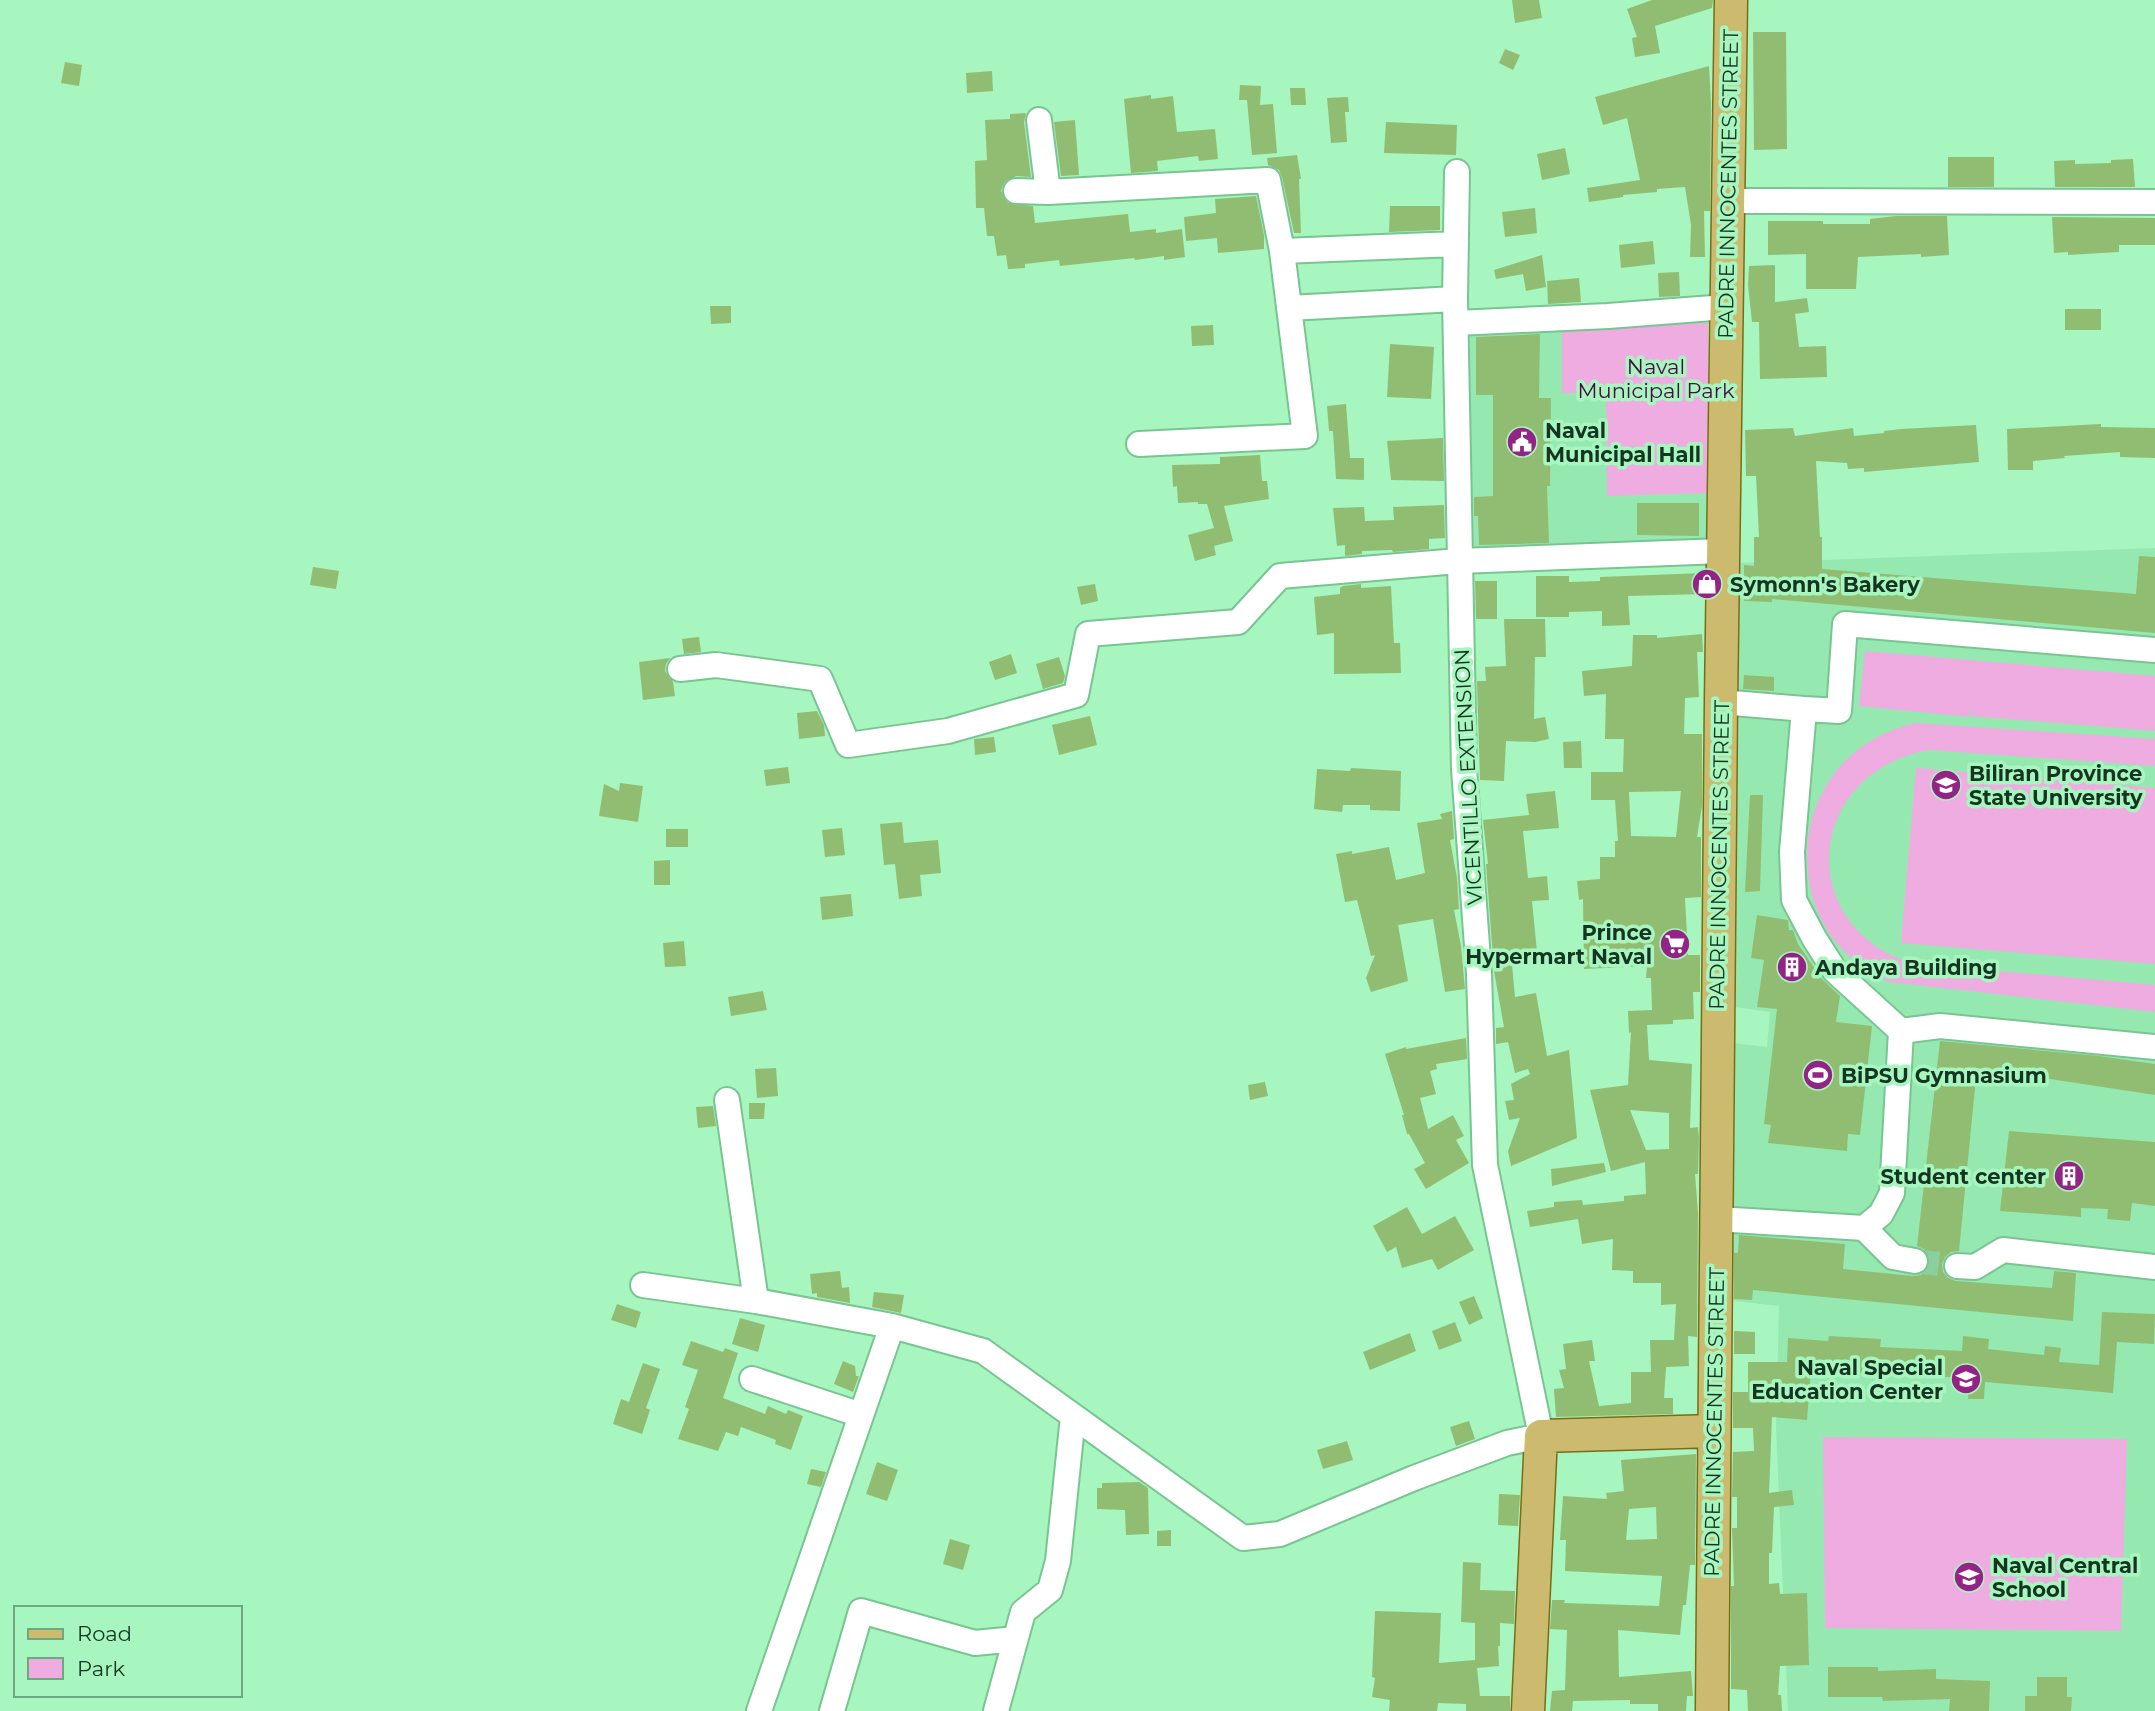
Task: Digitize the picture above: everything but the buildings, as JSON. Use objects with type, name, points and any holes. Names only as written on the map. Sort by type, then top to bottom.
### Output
[{"type":"main road","name":"PADRE INNOCENTES STREET","points":[[1712,1711],[1721,702],[1731,0]]},
{"type":"main road","points":[[1541,1436],[1714,1431]]},
{"type":"main road","name":"VICENTILLO EXTENSION","points":[[1528,1711],[1541,1436]]},
{"type":"street","points":[[1039,120],[1048,192]]},
{"type":"street","name":"VICENTILLO EXTENSION","points":[[1457,172],[1455,311],[1458,561],[1464,769],[1479,973],[1485,1165],[1541,1436]]},
{"type":"street","points":[[1016,191],[1048,192],[1268,180],[1282,251],[1305,436],[1139,444]]},
{"type":"street","points":[[1728,201],[2155,202]]},
{"type":"street","points":[[1282,251],[1456,244]]},
{"type":"street","points":[[1289,308],[1608,316],[1726,307]]},
{"type":"street","points":[[680,668],[716,666],[820,678],[848,745],[948,731],[1076,695],[1088,634],[1238,622],[1280,576],[1458,561],[1723,551]]},
{"type":"street","points":[[1721,702],[1839,711],[1845,624],[2155,650]]},
{"type":"street","points":[[1804,709],[1792,852],[1794,900],[1835,971],[1901,1031],[1940,1027],[2155,1047]]},
{"type":"street","points":[[1864,1228],[1881,1214],[1892,1193],[1901,1031]]},
{"type":"street","points":[[727,1100],[756,1301]]},
{"type":"street","points":[[1716,1219],[1864,1228],[1893,1257],[1916,1261]]},
{"type":"street","points":[[1957,1266],[1975,1267],[2003,1250],[2155,1267]]},
{"type":"street","points":[[643,1285],[756,1301],[892,1326],[983,1352],[1243,1538],[1280,1534],[1414,1478],[1507,1443],[1541,1436]]},
{"type":"street","points":[[760,1711],[892,1326]]},
{"type":"street","points":[[752,1379],[861,1415]]},
{"type":"street","points":[[996,1711],[1023,1612],[1051,1590],[1056,1571],[1073,1416]]},
{"type":"street","points":[[832,1711],[861,1611],[975,1643],[1015,1639]]},
{"type":"shaded area","points":[[1708,323],[1708,540],[1472,551],[1470,334]]},
{"type":"shaded area","name":"Biliran Province State University","points":[[2155,548],[2155,1711],[1788,1711],[1776,1426],[1779,1306],[1727,1300],[1733,1043],[1767,1047],[1770,1012],[1735,1007],[1740,563]]},
{"type":"green space","name":"Naval Municipal Park","points":[[1708,323],[1708,493],[1607,496],[1606,393],[1562,393],[1562,330]]},
{"type":"green space","points":[[1865,651],[2155,676],[2155,731],[1970,716],[1971,698],[1969,717],[1859,706]]},
{"type":"green space","points":[[1915,723],[2155,739],[2155,766],[1929,750],[1888,764],[1858,787],[1838,817],[1829,850],[1832,884],[1846,916],[1872,943],[1910,963],[2155,985],[2155,1012],[1889,982],[1864,967],[1841,948],[1826,927],[1815,904],[1809,879],[1807,854],[1810,828],[1817,804],[1829,781],[1853,754],[1877,737]]},
{"type":"green space","points":[[1916,768],[2155,788],[2155,964],[1901,943]]},
{"type":"green space","points":[[1823,1437],[2127,1439],[2121,1631],[1825,1628]]},
{"type":"tunnel","points":[[1915,1261],[1957,1266]]},
{"type":"place","name":"Naval Municipal Hall","points":[[1522,442]]},
{"type":"place","name":"Symonn's Bakery","points":[[1707,584]]},
{"type":"place","name":"Biliran Province State University","points":[[1946,785]]},
{"type":"place","name":"Prince Hypermart Naval","points":[[1675,944]]},
{"type":"place","name":"Andaya Building","points":[[1792,967]]},
{"type":"place","name":"BiPSU Gymnasium","points":[[1818,1075]]},
{"type":"place","name":"Student center","points":[[2069,1176]]},
{"type":"place","name":"Naval Special Education Center","points":[[1966,1379]]},
{"type":"place","name":"Naval Central School","points":[[1969,1577]]}]
